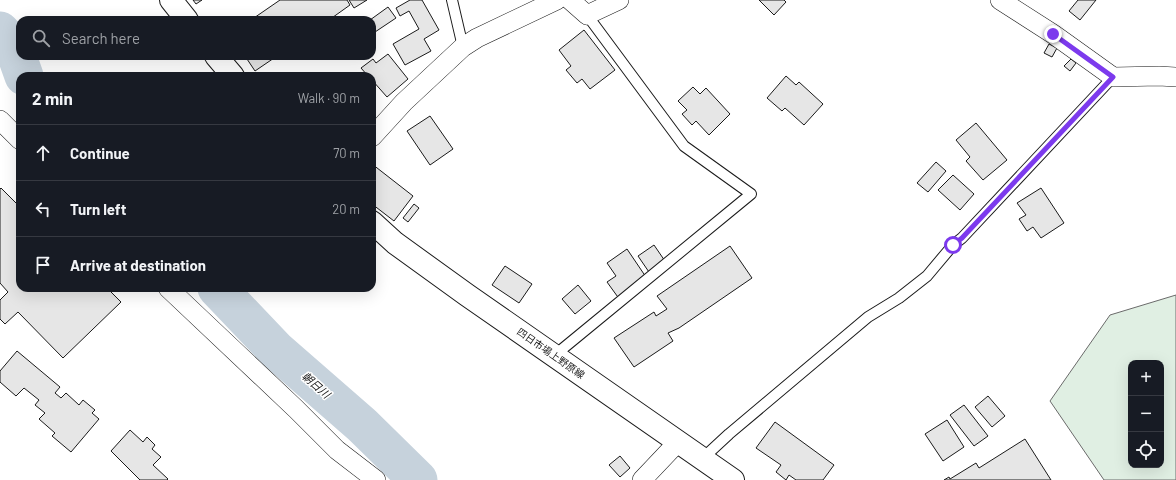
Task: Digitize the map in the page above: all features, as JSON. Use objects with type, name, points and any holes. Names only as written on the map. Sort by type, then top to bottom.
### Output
[{"type":"main road","points":[[171,0],[184,16]]},
{"type":"main road","points":[[219,60],[230,72]]},
{"type":"main road","name":"四日市場上野原線","points":[[376,226],[395,243],[733,480]]},
{"type":"street","points":[[376,133],[404,102],[463,47],[477,38],[557,0]]},
{"type":"street","points":[[570,0],[587,15],[619,0]]},
{"type":"street","points":[[1000,0],[1053,34],[1113,77],[1159,76],[1176,78]]},
{"type":"street","points":[[0,120],[16,136]]},
{"type":"street","points":[[172,292],[296,408],[337,450],[376,480]]},
{"type":"street","points":[[642,480],[678,442]]},
{"type":"lane","points":[[452,0],[463,47]]},
{"type":"lane","points":[[555,356],[751,194],[684,146],[587,15]]},
{"type":"lane","points":[[702,459],[729,434],[868,317],[899,298],[926,276],[953,245],[962,238],[1113,77]]},
{"type":"green space","points":[[1176,295],[1176,480],[1104,480],[1050,401],[1110,315]]},
{"type":"building","points":[[193,0],[202,0],[196,4]]},
{"type":"building","points":[[280,0],[347,0],[350,5],[335,16],[257,16]]},
{"type":"building","points":[[349,0],[367,0],[354,8]]},
{"type":"building","points":[[410,0],[422,0],[439,30],[424,39],[431,51],[405,65],[393,44],[419,29],[409,11],[400,16],[396,8]]},
{"type":"building","points":[[759,0],[784,0],[786,2],[774,15]]},
{"type":"building","points":[[1078,0],[1096,0],[1080,20],[1069,11]]},
{"type":"building","points":[[388,7],[396,18],[376,31],[376,16]]},
{"type":"building","points":[[584,30],[615,70],[590,89],[582,79],[577,83],[566,70],[571,66],[559,50]]},
{"type":"building","points":[[1049,44],[1057,48],[1052,57],[1044,53]]},
{"type":"building","points":[[388,54],[408,79],[387,97],[376,85],[376,72],[364,72],[361,68],[372,60],[376,63]]},
{"type":"building","points":[[1071,59],[1076,63],[1070,71],[1064,66]]},
{"type":"building","points":[[248,60],[271,60],[255,71]]},
{"type":"building","points":[[786,76],[796,85],[799,82],[823,104],[804,125],[785,108],[782,111],[767,98]]},
{"type":"building","points":[[693,87],[700,94],[706,88],[730,114],[709,135],[696,121],[692,125],[682,114],[687,110],[678,101]]},
{"type":"building","points":[[430,116],[453,149],[430,165],[407,131]]},
{"type":"building","points":[[976,123],[1007,160],[983,180],[966,161],[970,157],[956,140]]},
{"type":"building","points":[[936,162],[946,171],[928,192],[917,183]]},
{"type":"building","points":[[376,167],[413,196],[394,221],[376,207]]},
{"type":"building","points":[[953,175],[974,194],[960,210],[938,190]]},
{"type":"building","points":[[1,188],[16,203],[16,292],[111,292],[121,302],[63,358],[18,312],[5,324],[0,319],[0,300],[8,292],[0,283]]},
{"type":"building","points":[[1041,188],[1064,223],[1041,238],[1033,227],[1027,231],[1019,219],[1026,215],[1017,203]]},
{"type":"building","points":[[414,204],[419,208],[408,222],[403,218]]},
{"type":"building","points":[[654,245],[667,264],[651,275],[638,256]]},
{"type":"building","points":[[730,246],[752,278],[679,328],[668,333],[673,341],[634,367],[614,338],[654,312],[656,316],[667,309],[657,296]]},
{"type":"building","points":[[627,249],[648,280],[620,300],[607,282],[616,276],[607,263]]},
{"type":"building","points":[[505,266],[532,284],[519,303],[492,285]]},
{"type":"building","points":[[578,285],[591,301],[575,314],[562,299]]},
{"type":"building","points":[[17,351],[60,387],[55,393],[61,398],[66,393],[79,405],[83,400],[95,410],[92,413],[99,419],[71,452],[52,436],[55,433],[39,419],[45,413],[35,405],[39,400],[24,388],[16,396],[0,382],[0,371]]},
{"type":"building","points":[[988,396],[1005,416],[992,427],[975,407]]},
{"type":"building","points":[[964,405],[988,436],[974,446],[950,415]]},
{"type":"building","points":[[947,420],[964,447],[943,461],[925,434]]},
{"type":"building","points":[[775,422],[834,465],[823,480],[796,480],[789,475],[786,480],[776,472],[781,465],[756,448]]},
{"type":"building","points":[[130,430],[143,442],[147,437],[155,445],[152,449],[161,457],[153,465],[168,479],[167,480],[140,480],[111,451]]},
{"type":"building","points":[[1025,439],[1051,480],[944,480],[949,477],[950,479],[976,463],[979,468]]},
{"type":"building","points":[[620,456],[630,468],[620,477],[609,465]]},
{"type":"waterway","name":"朝日川","points":[[0,31],[13,45],[16,53]]},
{"type":"waterway","name":"朝日川","points":[[18,60],[23,72]]},
{"type":"waterway","name":"朝日川","points":[[221,292],[276,350],[362,425],[418,480]]},
{"type":"route","points":[[953,245],[962,238],[1113,77],[1053,34]]}]
